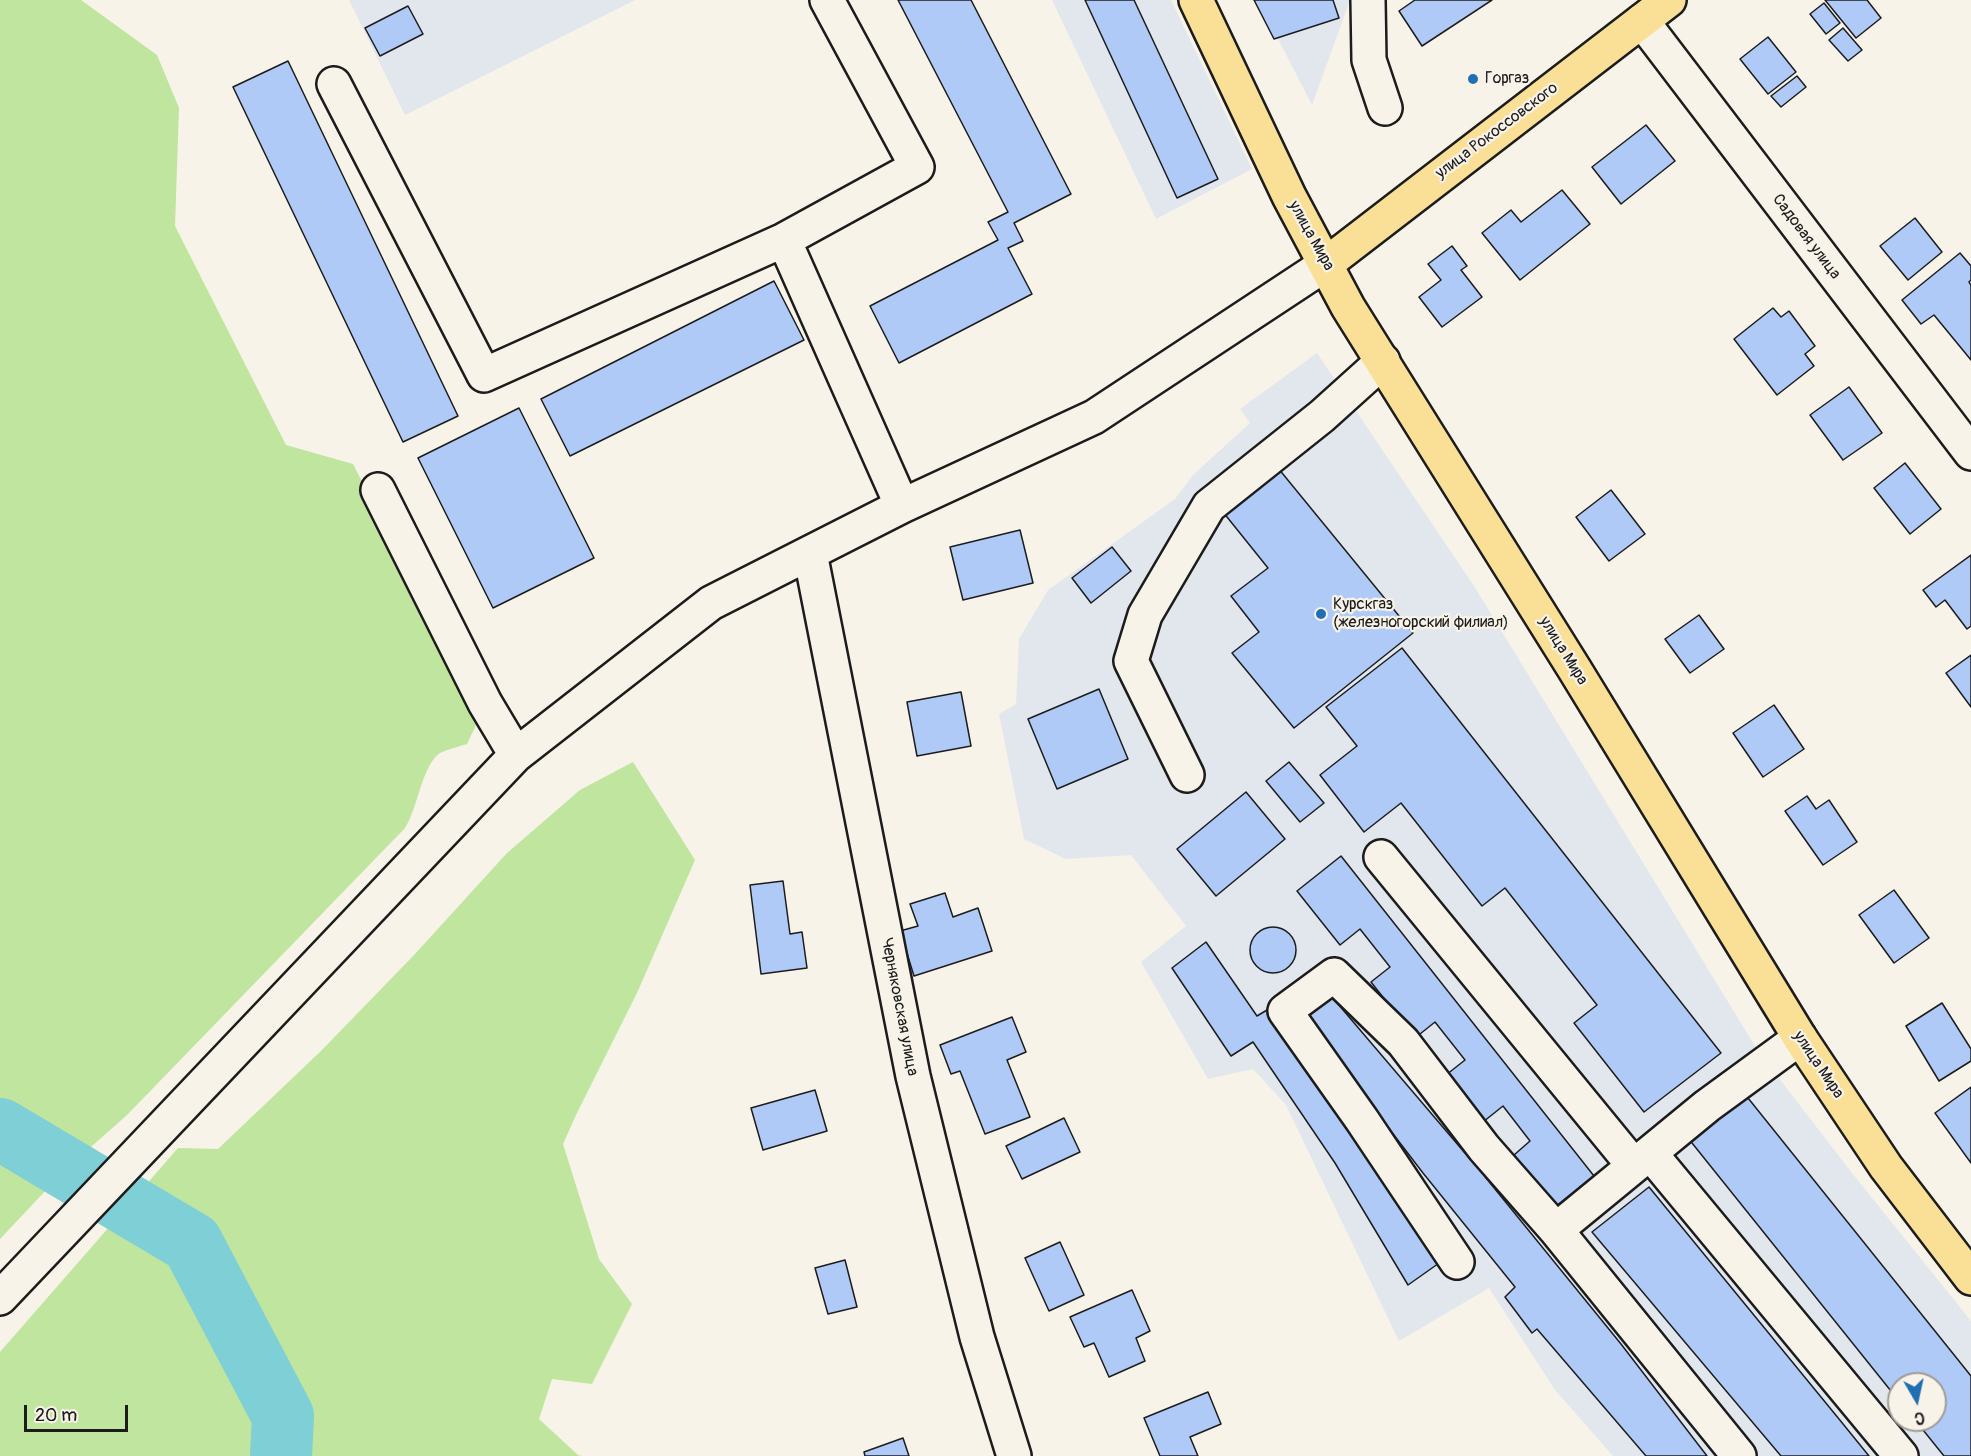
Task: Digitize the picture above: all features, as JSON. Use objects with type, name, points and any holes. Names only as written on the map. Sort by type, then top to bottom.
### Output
[{"type":"main road","name":"улица Мира","points":[[1196,0],[1289,196],[1348,307],[1800,1038],[1886,1167],[1971,1278]]},
{"type":"main road","name":"улица Рокоссовского","points":[[1326,264],[1669,0]]},
{"type":"street","points":[[334,84],[484,375],[784,240],[917,167],[827,0]]},
{"type":"street","points":[[1368,0],[1369,60],[1385,108]]},
{"type":"street","name":"Садовая улица","points":[[1642,21],[1971,453]]},
{"type":"street","points":[[784,240],[902,506]]},
{"type":"street","points":[[0,1298],[516,755],[711,603],[902,506],[1094,417],[1326,264]]},
{"type":"street","points":[[1187,776],[1131,661],[1145,615],[1209,506],[1323,416],[1383,361]]},
{"type":"street","points":[[378,490],[485,703],[516,755]]},
{"type":"street","name":"Черняковская улица","points":[[810,553],[913,1076],[976,1337],[1014,1456]]},
{"type":"street","points":[[1382,857],[1642,1160],[1901,1456]]},
{"type":"street","points":[[1457,1262],[1362,1120],[1285,1011],[1334,975],[1403,1042],[1484,1148],[1556,1230],[1739,1456]]},
{"type":"street","points":[[1556,1230],[1707,1106],[1800,1038]]},
{"type":"shaded area","points":[[349,0],[635,0],[405,115]]},
{"type":"shaded area","points":[[1052,0],[1171,0],[1252,169],[1156,219]]},
{"type":"shaded area","points":[[1258,0],[1350,0],[1312,105]]},
{"type":"shaded area","points":[[1317,353],[1474,586],[1758,1051],[1971,1321],[1971,1456],[1613,1456],[1555,1390],[1489,1288],[1399,1341],[1286,1105],[1253,1069],[1208,1079],[1141,962],[1186,926],[1131,855],[1066,859],[1024,839],[999,714],[1016,704],[1019,639],[1048,590],[1175,499],[1193,475],[1250,423],[1240,409]]},
{"type":"green space","points":[[0,0],[81,0],[157,55],[179,108],[175,226],[286,445],[353,464],[475,704],[476,725],[467,744],[440,753],[434,759],[424,777],[405,828],[127,1115],[66,1169],[0,1239]]},
{"type":"green space","points":[[633,762],[695,860],[637,993],[563,1144],[599,1259],[632,1304],[592,1384],[552,1379],[539,1419],[578,1455],[582,1456],[0,1456],[0,1352],[178,1148],[218,1149],[321,1051],[415,954],[507,853],[580,790]]},
{"type":"building","points":[[898,0],[971,0],[1071,194],[1014,223],[1023,241],[1008,248],[1032,294],[899,363],[870,306],[998,240],[988,222],[1008,212]]},
{"type":"building","points":[[1085,0],[1134,0],[1218,179],[1177,198]]},
{"type":"building","points":[[1254,0],[1333,0],[1339,18],[1274,39]]},
{"type":"building","points":[[1415,0],[1492,0],[1422,46],[1399,11]]},
{"type":"building","points":[[1825,0],[1867,0],[1881,18],[1856,38]]},
{"type":"building","points":[[1824,3],[1840,23],[1826,34],[1810,14]]},
{"type":"building","points":[[408,6],[423,34],[380,56],[365,28]]},
{"type":"building","points":[[1843,28],[1862,50],[1848,61],[1829,40]]},
{"type":"building","points":[[1768,37],[1796,72],[1768,94],[1740,59]]},
{"type":"building","points":[[288,61],[458,416],[403,442],[233,87]]},
{"type":"building","points":[[1797,76],[1806,87],[1781,107],[1771,96]]},
{"type":"building","points":[[1646,125],[1675,161],[1621,204],[1592,167]]},
{"type":"building","points":[[1562,190],[1590,224],[1520,280],[1482,233],[1511,210],[1521,222]]},
{"type":"building","points":[[1915,218],[1942,252],[1908,280],[1880,246]]},
{"type":"building","points":[[1452,246],[1467,266],[1461,270],[1482,297],[1442,327],[1419,297],[1441,280],[1428,264]]},
{"type":"building","points":[[1960,253],[1971,266],[1969,282],[1971,285],[1971,360],[1934,315],[1921,324],[1902,300]]},
{"type":"building","points":[[774,281],[804,340],[570,456],[541,399]]},
{"type":"building","points":[[1773,308],[1781,317],[1789,311],[1815,346],[1805,354],[1814,366],[1777,395],[1734,339]]},
{"type":"building","points":[[1849,387],[1882,433],[1843,460],[1810,415]]},
{"type":"building","points":[[519,408],[594,558],[493,608],[418,458]]},
{"type":"building","points":[[1905,463],[1941,509],[1910,534],[1874,488]]},
{"type":"building","name":"Курскгаз (железногорский филиал)","points":[[1278,468],[1413,633],[1294,728],[1232,653],[1259,632],[1231,596],[1268,568],[1223,512]]},
{"type":"building","points":[[1611,490],[1645,534],[1609,561],[1576,517]]},
{"type":"building","points":[[1020,530],[1033,583],[963,600],[950,547]]},
{"type":"building","points":[[1112,547],[1131,571],[1091,603],[1072,578]]},
{"type":"building","points":[[1971,555],[1971,626],[1967,629],[1945,600],[1936,607],[1923,590]]},
{"type":"building","points":[[1699,615],[1724,649],[1690,673],[1665,639]]},
{"type":"building","points":[[1402,648],[1721,1053],[1644,1112],[1574,1023],[1597,1005],[1505,888],[1482,906],[1401,803],[1364,832],[1320,775],[1357,746],[1326,707]]},
{"type":"building","points":[[1971,655],[1971,707],[1946,673]]},
{"type":"building","points":[[1099,689],[1128,759],[1057,789],[1028,719]]},
{"type":"building","points":[[961,692],[971,746],[917,756],[907,702]]},
{"type":"building","points":[[1774,705],[1804,749],[1763,777],[1733,733]]},
{"type":"building","points":[[1289,762],[1324,803],[1300,822],[1266,781]]},
{"type":"building","points":[[1246,792],[1285,839],[1216,896],[1177,849]]},
{"type":"building","points":[[1807,796],[1816,809],[1829,800],[1857,842],[1823,865],[1785,811]]},
{"type":"building","points":[[1341,856],[1594,1176],[1555,1207],[1514,1155],[1530,1141],[1503,1106],[1483,1122],[1446,1075],[1465,1060],[1435,1022],[1415,1038],[1371,982],[1390,967],[1360,929],[1340,945],[1297,891]]},
{"type":"building","points":[[783,881],[790,934],[802,932],[807,968],[761,974],[750,885]]},
{"type":"building","points":[[1894,890],[1929,938],[1894,963],[1859,915]]},
{"type":"building","points":[[945,893],[953,917],[978,908],[992,951],[914,976],[900,931],[918,926],[910,904]]},
{"type":"building","points":[[1273,927],[1289,934],[1296,950],[1289,966],[1273,973],[1257,966],[1250,950],[1257,934]]},
{"type":"building","points":[[1206,942],[1257,1016],[1272,1007],[1442,1261],[1408,1285],[1335,1163],[1253,1042],[1231,1056],[1172,968]]},
{"type":"building","points":[[1332,997],[1482,1173],[1621,1344],[1707,1456],[1646,1456],[1537,1329],[1532,1333],[1505,1297],[1515,1287],[1304,1020]]},
{"type":"building","points":[[1942,1003],[1971,1049],[1971,1061],[1939,1081],[1906,1026]]},
{"type":"building","points":[[1012,1017],[1026,1052],[1007,1060],[1030,1117],[985,1134],[960,1071],[951,1074],[940,1045]]},
{"type":"building","points":[[1971,1087],[1971,1163],[1935,1113]]},
{"type":"building","points":[[815,1090],[827,1131],[763,1150],[751,1108]]},
{"type":"building","points":[[1744,1093],[1971,1376],[1971,1456],[1944,1456],[1925,1432],[1947,1432],[1947,1372],[1887,1372],[1887,1386],[1688,1138]]},
{"type":"building","points":[[1064,1118],[1080,1152],[1022,1179],[1006,1146]]},
{"type":"building","points":[[1649,1187],[1869,1456],[1781,1456],[1592,1232]]},
{"type":"building","points":[[1060,1242],[1084,1295],[1049,1311],[1025,1258]]},
{"type":"building","points":[[845,1260],[857,1307],[828,1314],[815,1268]]},
{"type":"building","points":[[1132,1290],[1150,1331],[1136,1338],[1145,1361],[1109,1377],[1094,1343],[1084,1347],[1070,1317]]},
{"type":"building","points":[[1208,1392],[1221,1424],[1190,1437],[1198,1456],[1160,1456],[1144,1418]]},
{"type":"building","points":[[903,1438],[909,1456],[865,1456],[864,1452]]},
{"type":"waterway","points":[[0,1129],[192,1243],[283,1416],[281,1456]]},
{"type":"place","name":"Горгаз","points":[[1473,79]]},
{"type":"place","name":"Курскгаз (железногорский филиал)","points":[[1321,614]]}]
